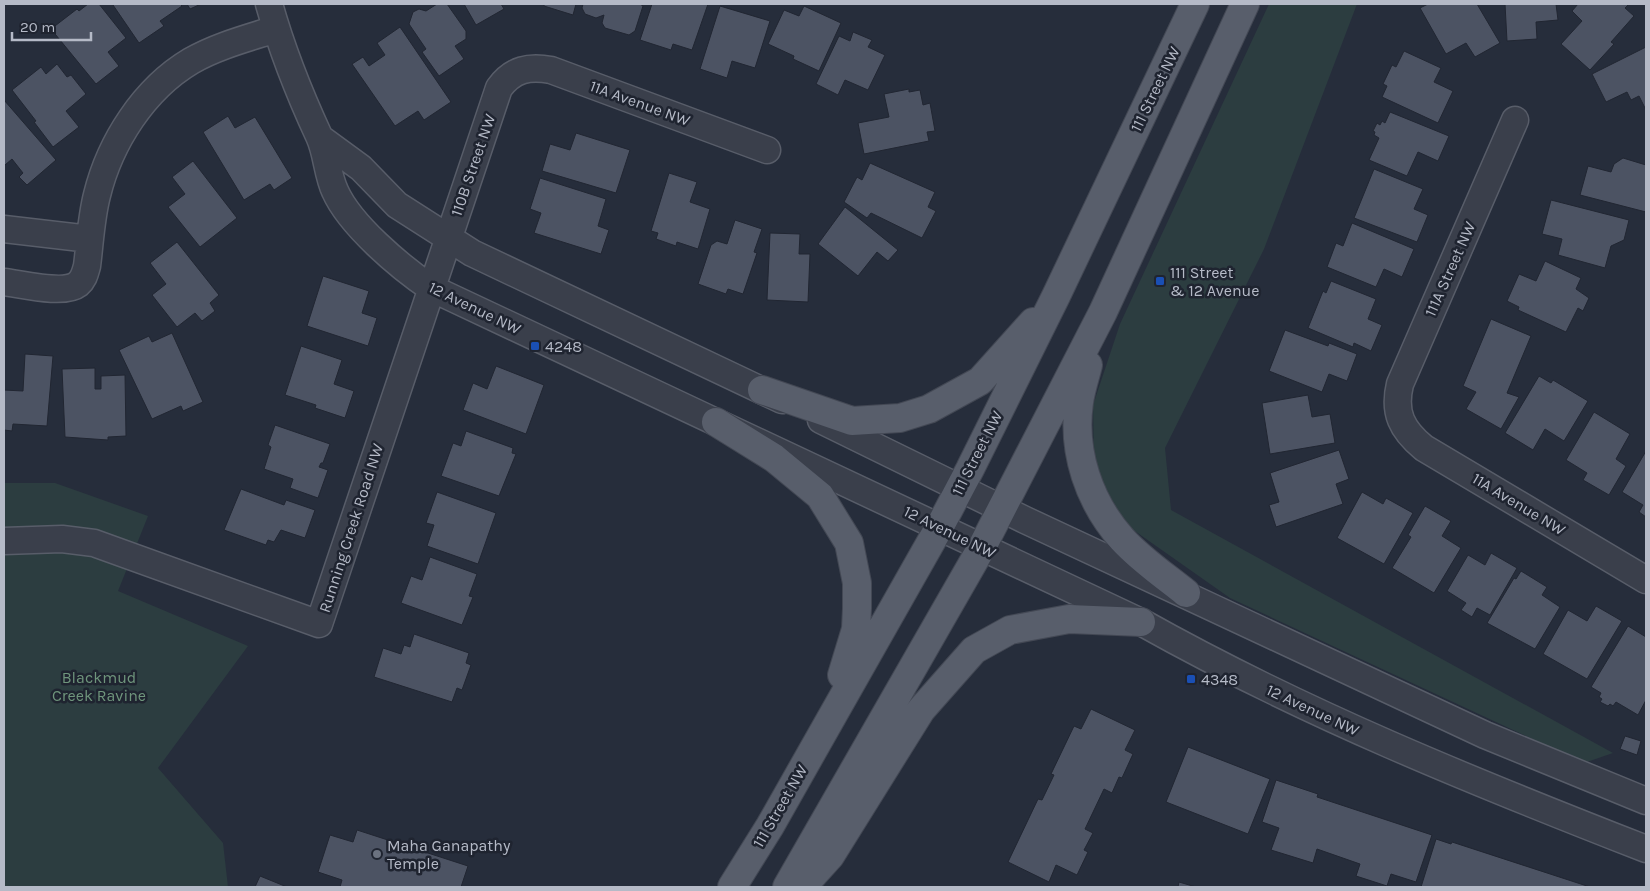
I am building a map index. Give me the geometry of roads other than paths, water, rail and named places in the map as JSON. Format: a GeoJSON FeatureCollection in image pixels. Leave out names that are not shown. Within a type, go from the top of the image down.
{"type":"FeatureCollection","features":[{"type":"Feature","properties":{"kind":"main road","name":"111 Street NW"},"geometry":{"type":"LineString","coordinates":[[732,887],[770,826],[828,720],[940,526],[1056,296],[1195,4]]}},
{"type":"Feature","properties":{"kind":"main road"},"geometry":{"type":"LineString","coordinates":[[787,887],[982,547],[1103,312],[1246,4]]}},
{"type":"Feature","properties":{"kind":"main road"},"geometry":{"type":"LineString","coordinates":[[762,390],[852,421],[900,418],[929,409],[980,381],[1056,296]]}},
{"type":"Feature","properties":{"kind":"main road"},"geometry":{"type":"LineString","coordinates":[[1103,312],[1079,400],[1078,440],[1086,480],[1108,522],[1123,540],[1186,594]]}},
{"type":"Feature","properties":{"kind":"main road"},"geometry":{"type":"LineString","coordinates":[[716,422],[774,458],[820,496],[849,543],[857,582],[856,630],[828,720]]}},
{"type":"Feature","properties":{"kind":"main road"},"geometry":{"type":"LineString","coordinates":[[802,887],[830,856],[921,710],[974,650],[1010,630],[1069,619],[1141,622]]}},
{"type":"Feature","properties":{"kind":"street","name":"12 Avenue NW"},"geometry":{"type":"LineString","coordinates":[[269,4],[296,87],[320,138],[330,178],[343,205],[397,262],[431,288],[1141,622],[1203,657],[1331,720],[1485,787],[1646,850]]}},
{"type":"Feature","properties":{"kind":"street"},"geometry":{"type":"LineString","coordinates":[[4,282],[60,289],[78,284],[83,278],[87,266],[96,196],[106,168],[123,132],[139,108],[160,85],[193,60],[208,52],[276,29]]}},
{"type":"Feature","properties":{"kind":"street","name":"11A Avenue NW"},"geometry":{"type":"LineString","coordinates":[[512,74],[531,68],[551,70],[767,150]]}},
{"type":"Feature","properties":{"kind":"street","name":"110B Street NW"},"geometry":{"type":"LineString","coordinates":[[444,249],[499,88],[512,74]]}},
{"type":"Feature","properties":{"kind":"street","name":"111A Street NW"},"geometry":{"type":"LineString","coordinates":[[1399,420],[1396,410],[1400,384],[1516,120]]}},
{"type":"Feature","properties":{"kind":"street","name":"12 Avenue NW"},"geometry":{"type":"LineString","coordinates":[[320,138],[361,168],[444,249],[502,268],[762,390],[1255,629],[1484,735],[1646,801]]}},
{"type":"Feature","properties":{"kind":"street"},"geometry":{"type":"LineString","coordinates":[[4,229],[90,239]]}},
{"type":"Feature","properties":{"kind":"street","name":"Running Creek Road NW"},"geometry":{"type":"LineString","coordinates":[[4,541],[62,538],[94,543],[319,624],[444,249]]}},
{"type":"Feature","properties":{"kind":"street","name":"11A Avenue NW"},"geometry":{"type":"LineString","coordinates":[[1399,420],[1413,439],[1424,448],[1646,580]]}},
{"type":"Feature","properties":{"kind":"place","name":"111 Street & 12 Avenue"},"geometry":{"type":"Point","coordinates":[1160,281]}},
{"type":"Feature","properties":{"kind":"place","name":"4248"},"geometry":{"type":"Point","coordinates":[535,346]}},
{"type":"Feature","properties":{"kind":"place","name":"4348"},"geometry":{"type":"Point","coordinates":[1191,679]}},
{"type":"Feature","properties":{"kind":"place","name":"Maha Ganapathy Temple"},"geometry":{"type":"Point","coordinates":[377,854]}},
{"type":"Feature","properties":{"kind":"park label","name":"Blackmud Creek Ravine"},"geometry":{"type":"Point","coordinates":[99,686]}}]}
